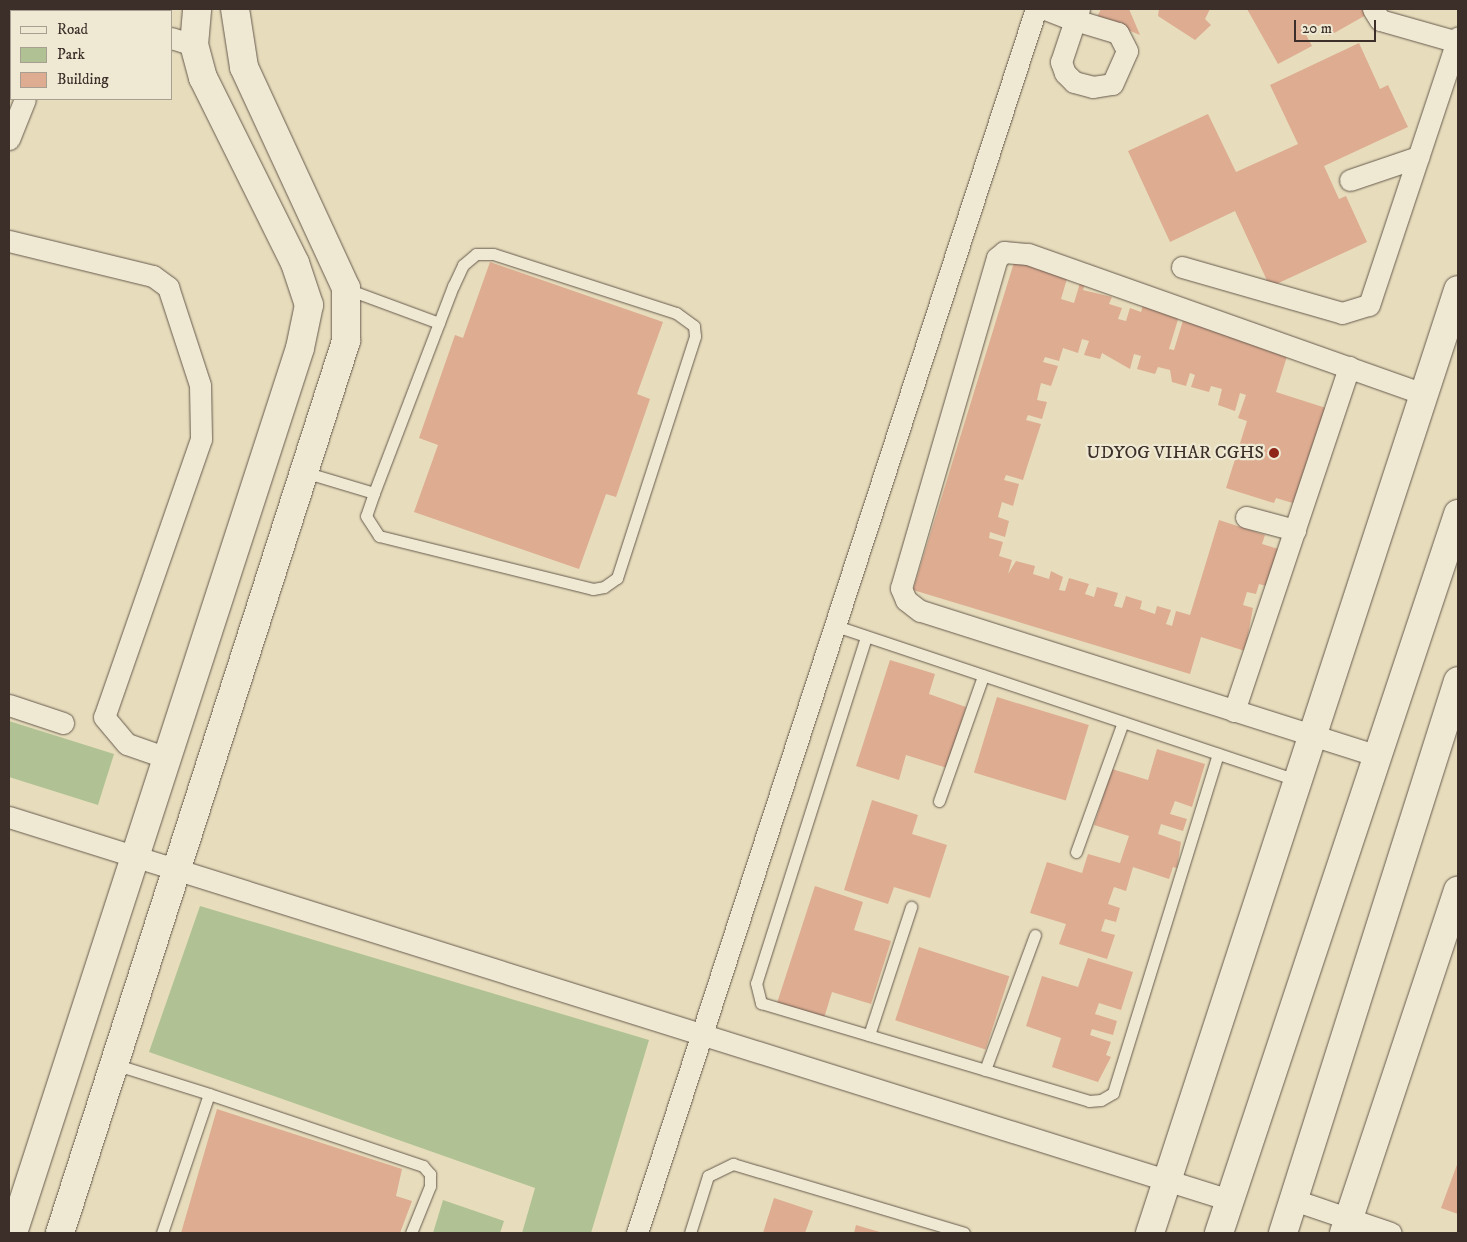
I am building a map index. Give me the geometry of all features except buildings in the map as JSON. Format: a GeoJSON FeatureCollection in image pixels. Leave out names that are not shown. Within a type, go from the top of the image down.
{"type":"FeatureCollection","features":[{"type":"Feature","properties":{"kind":"street"},"geometry":{"type":"LineString","coordinates":[[13,1233],[300,348],[309,305],[295,263],[182,41],[197,9]]}},
{"type":"Feature","properties":{"kind":"street"},"geometry":{"type":"LineString","coordinates":[[60,1233],[117,1065],[177,868],[346,341],[346,288],[244,67],[234,9]]}},
{"type":"Feature","properties":{"kind":"street"},"geometry":{"type":"LineString","coordinates":[[637,1233],[1036,9]]}},
{"type":"Feature","properties":{"kind":"street"},"geometry":{"type":"LineString","coordinates":[[1045,9],[1077,14]]}},
{"type":"Feature","properties":{"kind":"street"},"geometry":{"type":"LineString","coordinates":[[1182,267],[1342,314],[1369,304],[1458,40],[1380,20],[1373,9]]}},
{"type":"Feature","properties":{"kind":"street"},"geometry":{"type":"LineString","coordinates":[[9,139],[25,100]]}},
{"type":"Feature","properties":{"kind":"street"},"geometry":{"type":"LineString","coordinates":[[1350,180],[1418,156]]}},
{"type":"Feature","properties":{"kind":"street"},"geometry":{"type":"LineString","coordinates":[[9,241],[153,276],[168,287],[200,385],[201,439],[104,717],[127,744],[167,758]]}},
{"type":"Feature","properties":{"kind":"street"},"geometry":{"type":"LineString","coordinates":[[1378,756],[1313,737],[920,611],[906,600],[901,588],[997,258],[1004,252],[1028,254],[1424,394]]}},
{"type":"Feature","properties":{"kind":"street"},"geometry":{"type":"LineString","coordinates":[[1150,1233],[1458,290]]}},
{"type":"Feature","properties":{"kind":"street"},"geometry":{"type":"LineString","coordinates":[[1234,711],[1350,367]]}},
{"type":"Feature","properties":{"kind":"street"},"geometry":{"type":"LineString","coordinates":[[1219,1233],[1458,514]]}},
{"type":"Feature","properties":{"kind":"street"},"geometry":{"type":"LineString","coordinates":[[1246,516],[1295,530]]}},
{"type":"Feature","properties":{"kind":"street"},"geometry":{"type":"LineString","coordinates":[[1284,1233],[1458,681]]}},
{"type":"Feature","properties":{"kind":"street"},"geometry":{"type":"LineString","coordinates":[[9,705],[63,723]]}},
{"type":"Feature","properties":{"kind":"street"},"geometry":{"type":"LineString","coordinates":[[9,817],[136,855],[1230,1200]]}},
{"type":"Feature","properties":{"kind":"street"},"geometry":{"type":"LineString","coordinates":[[1346,1226],[1452,926],[1458,890]]}},
{"type":"Feature","properties":{"kind":"street"},"geometry":{"type":"LineString","coordinates":[[1294,1200],[1346,1226],[1391,1233]]}},
{"type":"Feature","properties":{"kind":"lane"},"geometry":{"type":"LineString","coordinates":[[476,254],[493,254],[676,313],[694,326],[695,336],[617,578],[593,589],[379,536],[366,516],[374,493],[463,265],[476,254]]}},
{"type":"Feature","properties":{"kind":"lane"},"geometry":{"type":"LineString","coordinates":[[346,288],[439,323]]}},
{"type":"Feature","properties":{"kind":"lane"},"geometry":{"type":"LineString","coordinates":[[304,472],[374,493]]}},
{"type":"Feature","properties":{"kind":"lane"},"geometry":{"type":"LineString","coordinates":[[836,626],[1298,781]]}},
{"type":"Feature","properties":{"kind":"lane"},"geometry":{"type":"LineString","coordinates":[[866,637],[755,994],[761,1003],[1089,1101],[1113,1093],[1218,754]]}},
{"type":"Feature","properties":{"kind":"lane"},"geometry":{"type":"LineString","coordinates":[[939,801],[982,676]]}},
{"type":"Feature","properties":{"kind":"lane"},"geometry":{"type":"LineString","coordinates":[[1076,852],[1123,722]]}},
{"type":"Feature","properties":{"kind":"lane"},"geometry":{"type":"LineString","coordinates":[[869,1035],[911,907]]}},
{"type":"Feature","properties":{"kind":"lane"},"geometry":{"type":"LineString","coordinates":[[985,1070],[1035,935]]}},
{"type":"Feature","properties":{"kind":"lane"},"geometry":{"type":"LineString","coordinates":[[117,1065],[423,1166],[430,1174],[430,1186],[411,1233]]}},
{"type":"Feature","properties":{"kind":"lane"},"geometry":{"type":"LineString","coordinates":[[162,1233],[209,1094]]}},
{"type":"Feature","properties":{"kind":"lane"},"geometry":{"type":"LineString","coordinates":[[690,1233],[708,1176],[733,1164],[964,1233]]}},
{"type":"Feature","properties":{"kind":"green space"},"geometry":{"type":"Polygon","coordinates":[[[9,721],[114,754],[98,805],[9,777],[9,721]]]}},
{"type":"Feature","properties":{"kind":"green space"},"geometry":{"type":"Polygon","coordinates":[[[200,906],[649,1040],[591,1233],[522,1233],[535,1188],[149,1052],[200,906]]]}},
{"type":"Feature","properties":{"kind":"green space"},"geometry":{"type":"Polygon","coordinates":[[[443,1200],[504,1221],[500,1233],[433,1233],[443,1200]]]}},
{"type":"Feature","properties":{"kind":"place","name":"UDYOG VIHAR CGHS"},"geometry":{"type":"Point","coordinates":[1274,453]}}]}
